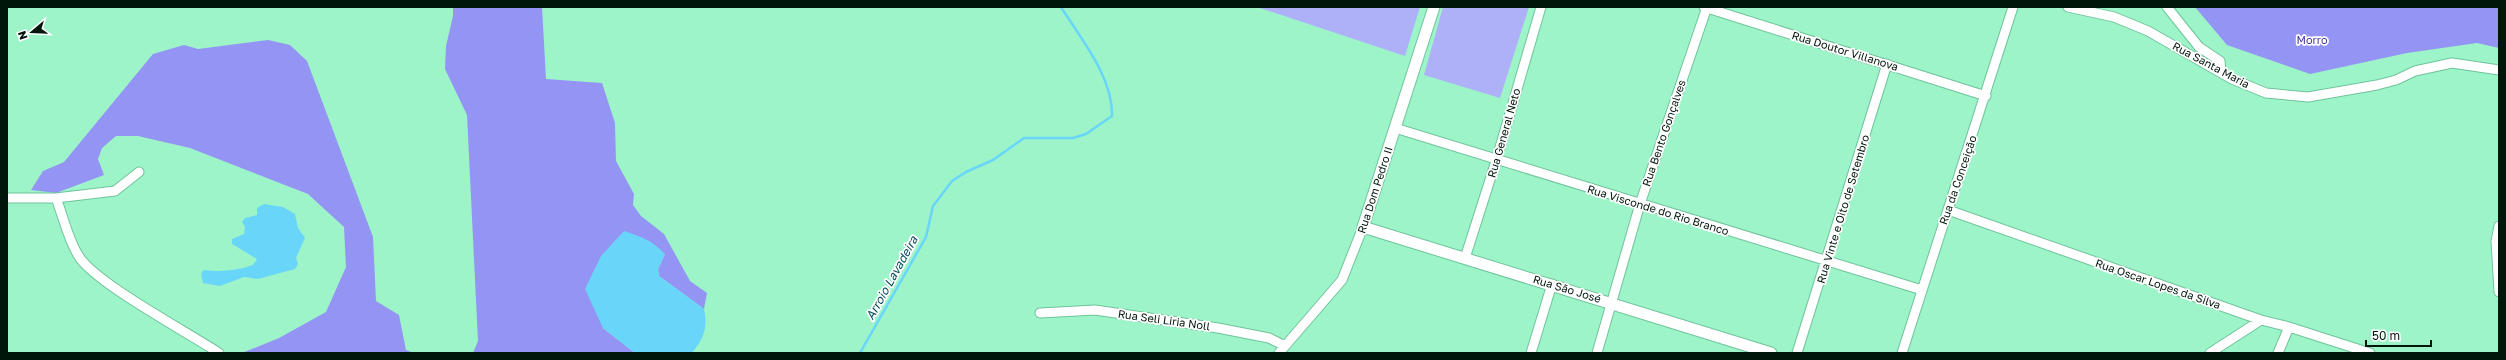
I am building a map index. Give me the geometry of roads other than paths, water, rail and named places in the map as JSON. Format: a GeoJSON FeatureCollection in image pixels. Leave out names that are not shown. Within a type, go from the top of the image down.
{"type":"FeatureCollection","features":[{"type":"Feature","properties":{"kind":"main road","name":"Rua Dom Pedro II"},"geometry":{"type":"LineString","coordinates":[[1363,227],[1434,7]]}},
{"type":"Feature","properties":{"kind":"main road","name":"Rua São José"},"geometry":{"type":"LineString","coordinates":[[1363,227],[1612,302],[1771,353]]}},
{"type":"Feature","properties":{"kind":"street","name":"Rua General Neto"},"geometry":{"type":"LineString","coordinates":[[1465,258],[1496,161],[1541,7]]}},
{"type":"Feature","properties":{"kind":"street","name":"Rua Doutor Villanova"},"geometry":{"type":"LineString","coordinates":[[1706,7],[1986,96]]}},
{"type":"Feature","properties":{"kind":"street","name":"Rua Bento Gonçalves"},"geometry":{"type":"LineString","coordinates":[[1596,353],[1640,204],[1706,7]]}},
{"type":"Feature","properties":{"kind":"street","name":"Rua da Conceição"},"geometry":{"type":"LineString","coordinates":[[1902,353],[1986,96],[2013,7]]}},
{"type":"Feature","properties":{"kind":"street","name":"Rua Santa Maria"},"geometry":{"type":"LineString","coordinates":[[2068,7],[2114,17],[2148,31],[2221,71],[2232,79],[2266,93],[2308,97],[2377,85],[2396,80],[2415,71],[2452,63],[2499,70]]}},
{"type":"Feature","properties":{"kind":"street"},"geometry":{"type":"LineString","coordinates":[[2167,7],[2199,47],[2220,60],[2221,71]]}},
{"type":"Feature","properties":{"kind":"street","name":"Rua Vinte e Oito de Setembro"},"geometry":{"type":"LineString","coordinates":[[1797,353],[1887,64]]}},
{"type":"Feature","properties":{"kind":"street","name":"Rua Visconde do Rio Branco"},"geometry":{"type":"LineString","coordinates":[[1395,128],[1496,161],[1922,290]]}},
{"type":"Feature","properties":{"kind":"street"},"geometry":{"type":"LineString","coordinates":[[7,198],[56,198],[115,191],[139,172]]}},
{"type":"Feature","properties":{"kind":"street"},"geometry":{"type":"LineString","coordinates":[[56,198],[78,255],[86,265],[111,285],[219,353]]}},
{"type":"Feature","properties":{"kind":"street","name":"Rua Oscar Lopes da Silva"},"geometry":{"type":"LineString","coordinates":[[1948,210],[2261,320],[2289,327],[2370,353]]}},
{"type":"Feature","properties":{"kind":"street"},"geometry":{"type":"LineString","coordinates":[[2499,226],[2496,240],[2499,292]]}},
{"type":"Feature","properties":{"kind":"street","name":"Rua Dom Pedro II"},"geometry":{"type":"LineString","coordinates":[[1282,350],[1342,280],[1363,227]]}},
{"type":"Feature","properties":{"kind":"street"},"geometry":{"type":"LineString","coordinates":[[1531,353],[1552,284]]}},
{"type":"Feature","properties":{"kind":"street","name":"Rua Seli Liria Noll"},"geometry":{"type":"LineString","coordinates":[[1040,313],[1095,310],[1218,328],[1269,338],[1282,350]]}},
{"type":"Feature","properties":{"kind":"street"},"geometry":{"type":"LineString","coordinates":[[2210,353],[2261,320]]}},
{"type":"Feature","properties":{"kind":"street"},"geometry":{"type":"LineString","coordinates":[[2278,353],[2289,327]]}},
{"type":"Feature","properties":{"kind":"waterway","name":"Arroio Lavadeira"},"geometry":{"type":"LineString","coordinates":[[860,353],[926,237],[933,206],[952,181],[966,172],[993,160],[1024,138],[1073,138],[1086,134],[1112,116],[1111,101],[1102,73],[1061,7]]}},
{"type":"Feature","properties":{"kind":"park label","name":"Morro"},"geometry":{"type":"Point","coordinates":[2312,40]}}]}
